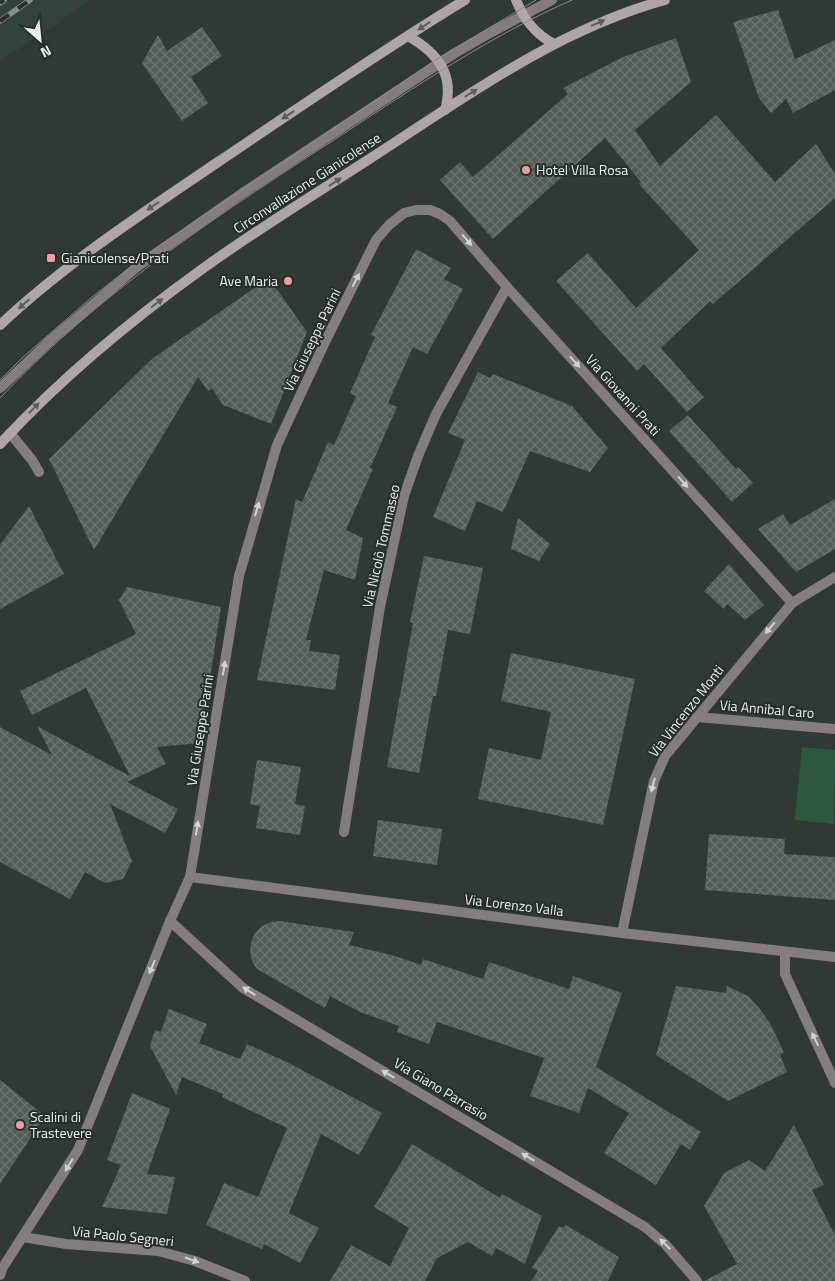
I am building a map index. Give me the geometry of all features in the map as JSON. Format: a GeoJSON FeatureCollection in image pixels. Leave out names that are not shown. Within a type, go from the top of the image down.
{"type":"FeatureCollection","features":[{"type":"Feature","properties":{"kind":"main road"},"geometry":{"type":"LineString","coordinates":[[0,325],[66,269],[131,221],[465,0]]}},
{"type":"Feature","properties":{"kind":"main road"},"geometry":{"type":"LineString","coordinates":[[516,0],[523,15],[535,32],[554,44]]}},
{"type":"Feature","properties":{"kind":"main road","name":"Circonvallazione Gianicolense"},"geometry":{"type":"LineString","coordinates":[[0,444],[76,368],[166,295],[222,256],[444,110],[554,44],[612,17],[665,0]]}},
{"type":"Feature","properties":{"kind":"main road"},"geometry":{"type":"LineString","coordinates":[[408,36],[426,48],[440,63],[448,80],[449,88],[444,110]]}},
{"type":"Feature","properties":{"kind":"street","name":"Circonvallazione Gianicolense"},"geometry":{"type":"LineString","coordinates":[[0,388],[58,334],[138,267],[241,194],[440,63],[552,0]]}},
{"type":"Feature","properties":{"kind":"street","name":"Via Giuseppe Parini"},"geometry":{"type":"LineString","coordinates":[[0,1274],[78,1150],[170,921],[190,877],[239,576],[277,445],[326,340],[376,240],[389,225],[404,214],[416,210],[430,210]]}},
{"type":"Feature","properties":{"kind":"street","name":"Via Giovanni Prati"},"geometry":{"type":"LineString","coordinates":[[430,210],[450,221],[792,603]]}},
{"type":"Feature","properties":{"kind":"street","name":"Via Nicolò Tommaseo"},"geometry":{"type":"LineString","coordinates":[[344,832],[376,634],[404,496],[436,414],[507,286]]}},
{"type":"Feature","properties":{"kind":"street"},"geometry":{"type":"LineString","coordinates":[[10,433],[32,460],[39,472]]}},
{"type":"Feature","properties":{"kind":"street","name":"Via Vincenzo Monti"},"geometry":{"type":"LineString","coordinates":[[622,933],[654,781],[665,756],[792,603],[835,577]]}},
{"type":"Feature","properties":{"kind":"street","name":"Via Annibal Caro"},"geometry":{"type":"LineString","coordinates":[[696,717],[835,729]]}},
{"type":"Feature","properties":{"kind":"street","name":"Via Lorenzo Valla"},"geometry":{"type":"LineString","coordinates":[[190,877],[622,933],[835,957]]}},
{"type":"Feature","properties":{"kind":"street","name":"Via Giano Parrasio"},"geometry":{"type":"LineString","coordinates":[[170,921],[244,988],[644,1227],[665,1244],[697,1281]]}},
{"type":"Feature","properties":{"kind":"street"},"geometry":{"type":"LineString","coordinates":[[785,952],[785,974],[835,1083]]}},
{"type":"Feature","properties":{"kind":"street","name":"Via Paolo Segneri"},"geometry":{"type":"LineString","coordinates":[[23,1237],[66,1244],[158,1251],[184,1257],[245,1281]]}},
{"type":"Feature","properties":{"kind":"shaded area"},"geometry":{"type":"Polygon","coordinates":[[[0,0],[89,0],[51,28],[0,61],[0,0]]]}},
{"type":"Feature","properties":{"kind":"green space"},"geometry":{"type":"Polygon","coordinates":[[[802,747],[835,750],[834,824],[795,820],[802,747]]]}},
{"type":"Feature","properties":{"kind":"building"},"geometry":{"type":"Polygon","coordinates":[[[778,10],[795,59],[835,40],[835,90],[793,113],[786,99],[771,113],[759,98],[733,22],[778,10]]]}},
{"type":"Feature","properties":{"kind":"building"},"geometry":{"type":"Polygon","coordinates":[[[202,27],[222,56],[191,77],[208,103],[182,121],[142,63],[158,35],[167,51],[202,27]]]}},
{"type":"Feature","properties":{"kind":"building"},"geometry":{"type":"Polygon","coordinates":[[[676,38],[691,82],[635,130],[660,166],[716,115],[775,182],[816,144],[835,174],[835,198],[713,304],[710,301],[661,348],[704,397],[687,412],[644,364],[637,371],[556,281],[588,253],[636,308],[699,250],[639,184],[641,182],[605,138],[493,239],[440,180],[460,162],[473,177],[568,94],[563,88],[623,57],[676,38]]]}},
{"type":"Feature","properties":{"kind":"building"},"geometry":{"type":"Polygon","coordinates":[[[416,249],[451,268],[444,279],[463,289],[427,354],[413,347],[388,403],[397,407],[370,468],[373,469],[346,530],[363,538],[355,580],[324,570],[306,640],[311,640],[309,651],[340,655],[335,690],[257,680],[296,499],[302,502],[328,442],[334,445],[356,396],[350,393],[375,337],[371,335],[416,249]]]}},
{"type":"Feature","properties":{"kind":"building"},"geometry":{"type":"Polygon","coordinates":[[[269,278],[307,332],[271,424],[223,405],[212,388],[208,391],[198,377],[94,550],[49,459],[153,358],[269,278]]]}},
{"type":"Feature","properties":{"kind":"building"},"geometry":{"type":"Polygon","coordinates":[[[478,372],[490,378],[493,374],[572,406],[608,448],[590,472],[530,451],[503,512],[477,501],[465,531],[433,517],[465,440],[448,433],[478,372]]]}},
{"type":"Feature","properties":{"kind":"building"},"geometry":{"type":"Polygon","coordinates":[[[688,415],[736,469],[738,467],[753,483],[732,502],[669,431],[688,415]]]}},
{"type":"Feature","properties":{"kind":"building"},"geometry":{"type":"Polygon","coordinates":[[[835,499],[835,549],[796,572],[758,529],[783,514],[790,525],[835,499]]]}},
{"type":"Feature","properties":{"kind":"building"},"geometry":{"type":"Polygon","coordinates":[[[29,506],[64,574],[0,609],[0,545],[29,506]]]}},
{"type":"Feature","properties":{"kind":"building"},"geometry":{"type":"Polygon","coordinates":[[[518,518],[550,544],[539,561],[511,549],[518,518]]]}},
{"type":"Feature","properties":{"kind":"building"},"geometry":{"type":"Polygon","coordinates":[[[424,556],[483,568],[470,634],[448,630],[436,696],[433,696],[419,773],[387,767],[413,623],[410,622],[424,556]]]}},
{"type":"Feature","properties":{"kind":"building"},"geometry":{"type":"Polygon","coordinates":[[[729,564],[764,605],[745,620],[727,604],[724,609],[704,591],[729,564]]]}},
{"type":"Feature","properties":{"kind":"building"},"geometry":{"type":"Polygon","coordinates":[[[127,587],[221,607],[200,743],[157,747],[166,764],[127,782],[178,809],[165,833],[110,804],[132,861],[123,879],[105,883],[85,872],[70,899],[0,862],[0,727],[52,755],[37,726],[130,776],[86,688],[32,715],[20,691],[136,634],[119,600],[127,587]]]}},
{"type":"Feature","properties":{"kind":"building"},"geometry":{"type":"Polygon","coordinates":[[[511,653],[635,679],[603,825],[478,799],[489,748],[541,760],[551,712],[501,701],[511,653]]]}},
{"type":"Feature","properties":{"kind":"building"},"geometry":{"type":"Polygon","coordinates":[[[257,760],[301,767],[295,804],[305,806],[300,835],[256,828],[260,806],[250,804],[257,760]]]}},
{"type":"Feature","properties":{"kind":"building"},"geometry":{"type":"Polygon","coordinates":[[[378,820],[442,829],[437,865],[373,856],[378,820]]]}},
{"type":"Feature","properties":{"kind":"building"},"geometry":{"type":"Polygon","coordinates":[[[709,834],[785,839],[784,854],[835,857],[835,900],[705,890],[709,834]]]}},
{"type":"Feature","properties":{"kind":"building"},"geometry":{"type":"Polygon","coordinates":[[[280,921],[354,932],[349,945],[392,955],[421,965],[423,959],[483,979],[489,962],[569,989],[573,976],[622,993],[596,1067],[701,1132],[690,1150],[681,1144],[656,1185],[604,1153],[629,1113],[588,1088],[579,1113],[530,1096],[544,1058],[437,1022],[429,1044],[397,1032],[399,1026],[360,1012],[330,996],[325,1008],[257,969],[252,961],[250,952],[251,942],[255,933],[262,926],[280,921]]]}},
{"type":"Feature","properties":{"kind":"building"},"geometry":{"type":"Polygon","coordinates":[[[676,986],[726,993],[727,986],[748,996],[770,1023],[784,1052],[780,1055],[787,1072],[728,1101],[656,1055],[676,986]]]}},
{"type":"Feature","properties":{"kind":"building"},"geometry":{"type":"Polygon","coordinates":[[[169,1009],[207,1024],[199,1043],[240,1059],[247,1044],[287,1062],[382,1113],[359,1155],[321,1134],[289,1213],[319,1228],[300,1263],[264,1244],[262,1249],[206,1225],[224,1183],[258,1197],[287,1128],[222,1097],[223,1094],[182,1077],[176,1095],[150,1046],[155,1030],[161,1032],[169,1009]]]}},
{"type":"Feature","properties":{"kind":"building"},"geometry":{"type":"Polygon","coordinates":[[[0,1080],[45,1116],[0,1184],[0,1080]]]}},
{"type":"Feature","properties":{"kind":"building"},"geometry":{"type":"Polygon","coordinates":[[[132,1093],[170,1109],[147,1174],[175,1177],[167,1214],[102,1207],[121,1165],[107,1160],[132,1093]]]}},
{"type":"Feature","properties":{"kind":"building"},"geometry":{"type":"Polygon","coordinates":[[[794,1125],[824,1185],[812,1190],[835,1235],[835,1281],[704,1281],[737,1264],[704,1206],[724,1173],[749,1160],[765,1171],[794,1125]]]}},
{"type":"Feature","properties":{"kind":"building"},"geometry":{"type":"Polygon","coordinates":[[[412,1144],[500,1198],[502,1194],[542,1216],[525,1264],[496,1248],[492,1256],[468,1242],[437,1258],[425,1281],[330,1281],[351,1245],[390,1266],[409,1228],[374,1207],[412,1144]]]}},
{"type":"Feature","properties":{"kind":"building"},"geometry":{"type":"Polygon","coordinates":[[[566,1225],[619,1257],[608,1281],[531,1281],[538,1271],[532,1268],[559,1226],[563,1228],[566,1225]]]}},
{"type":"Feature","properties":{"kind":"tram line"},"geometry":{"type":"LineString","coordinates":[[0,380],[22,358],[92,297],[154,249],[437,59],[536,0]]}},
{"type":"Feature","properties":{"kind":"tram line"},"geometry":{"type":"LineString","coordinates":[[0,398],[79,323],[162,256],[205,225],[453,63],[542,14],[572,0]]}},
{"type":"Feature","properties":{"kind":"railway"},"geometry":{"type":"LineString","coordinates":[[0,3],[4,0]]}},
{"type":"Feature","properties":{"kind":"railway"},"geometry":{"type":"LineString","coordinates":[[0,21],[30,0]]}},
{"type":"Feature","properties":{"kind":"place","name":"Hotel Villa Rosa"},"geometry":{"type":"Point","coordinates":[526,170]}},
{"type":"Feature","properties":{"kind":"place","name":"Gianicolense/Prati"},"geometry":{"type":"Point","coordinates":[51,258]}},
{"type":"Feature","properties":{"kind":"place","name":"Ave Maria"},"geometry":{"type":"Point","coordinates":[288,281]}},
{"type":"Feature","properties":{"kind":"place","name":"Scalini di Trastevere"},"geometry":{"type":"Point","coordinates":[20,1125]}}]}
